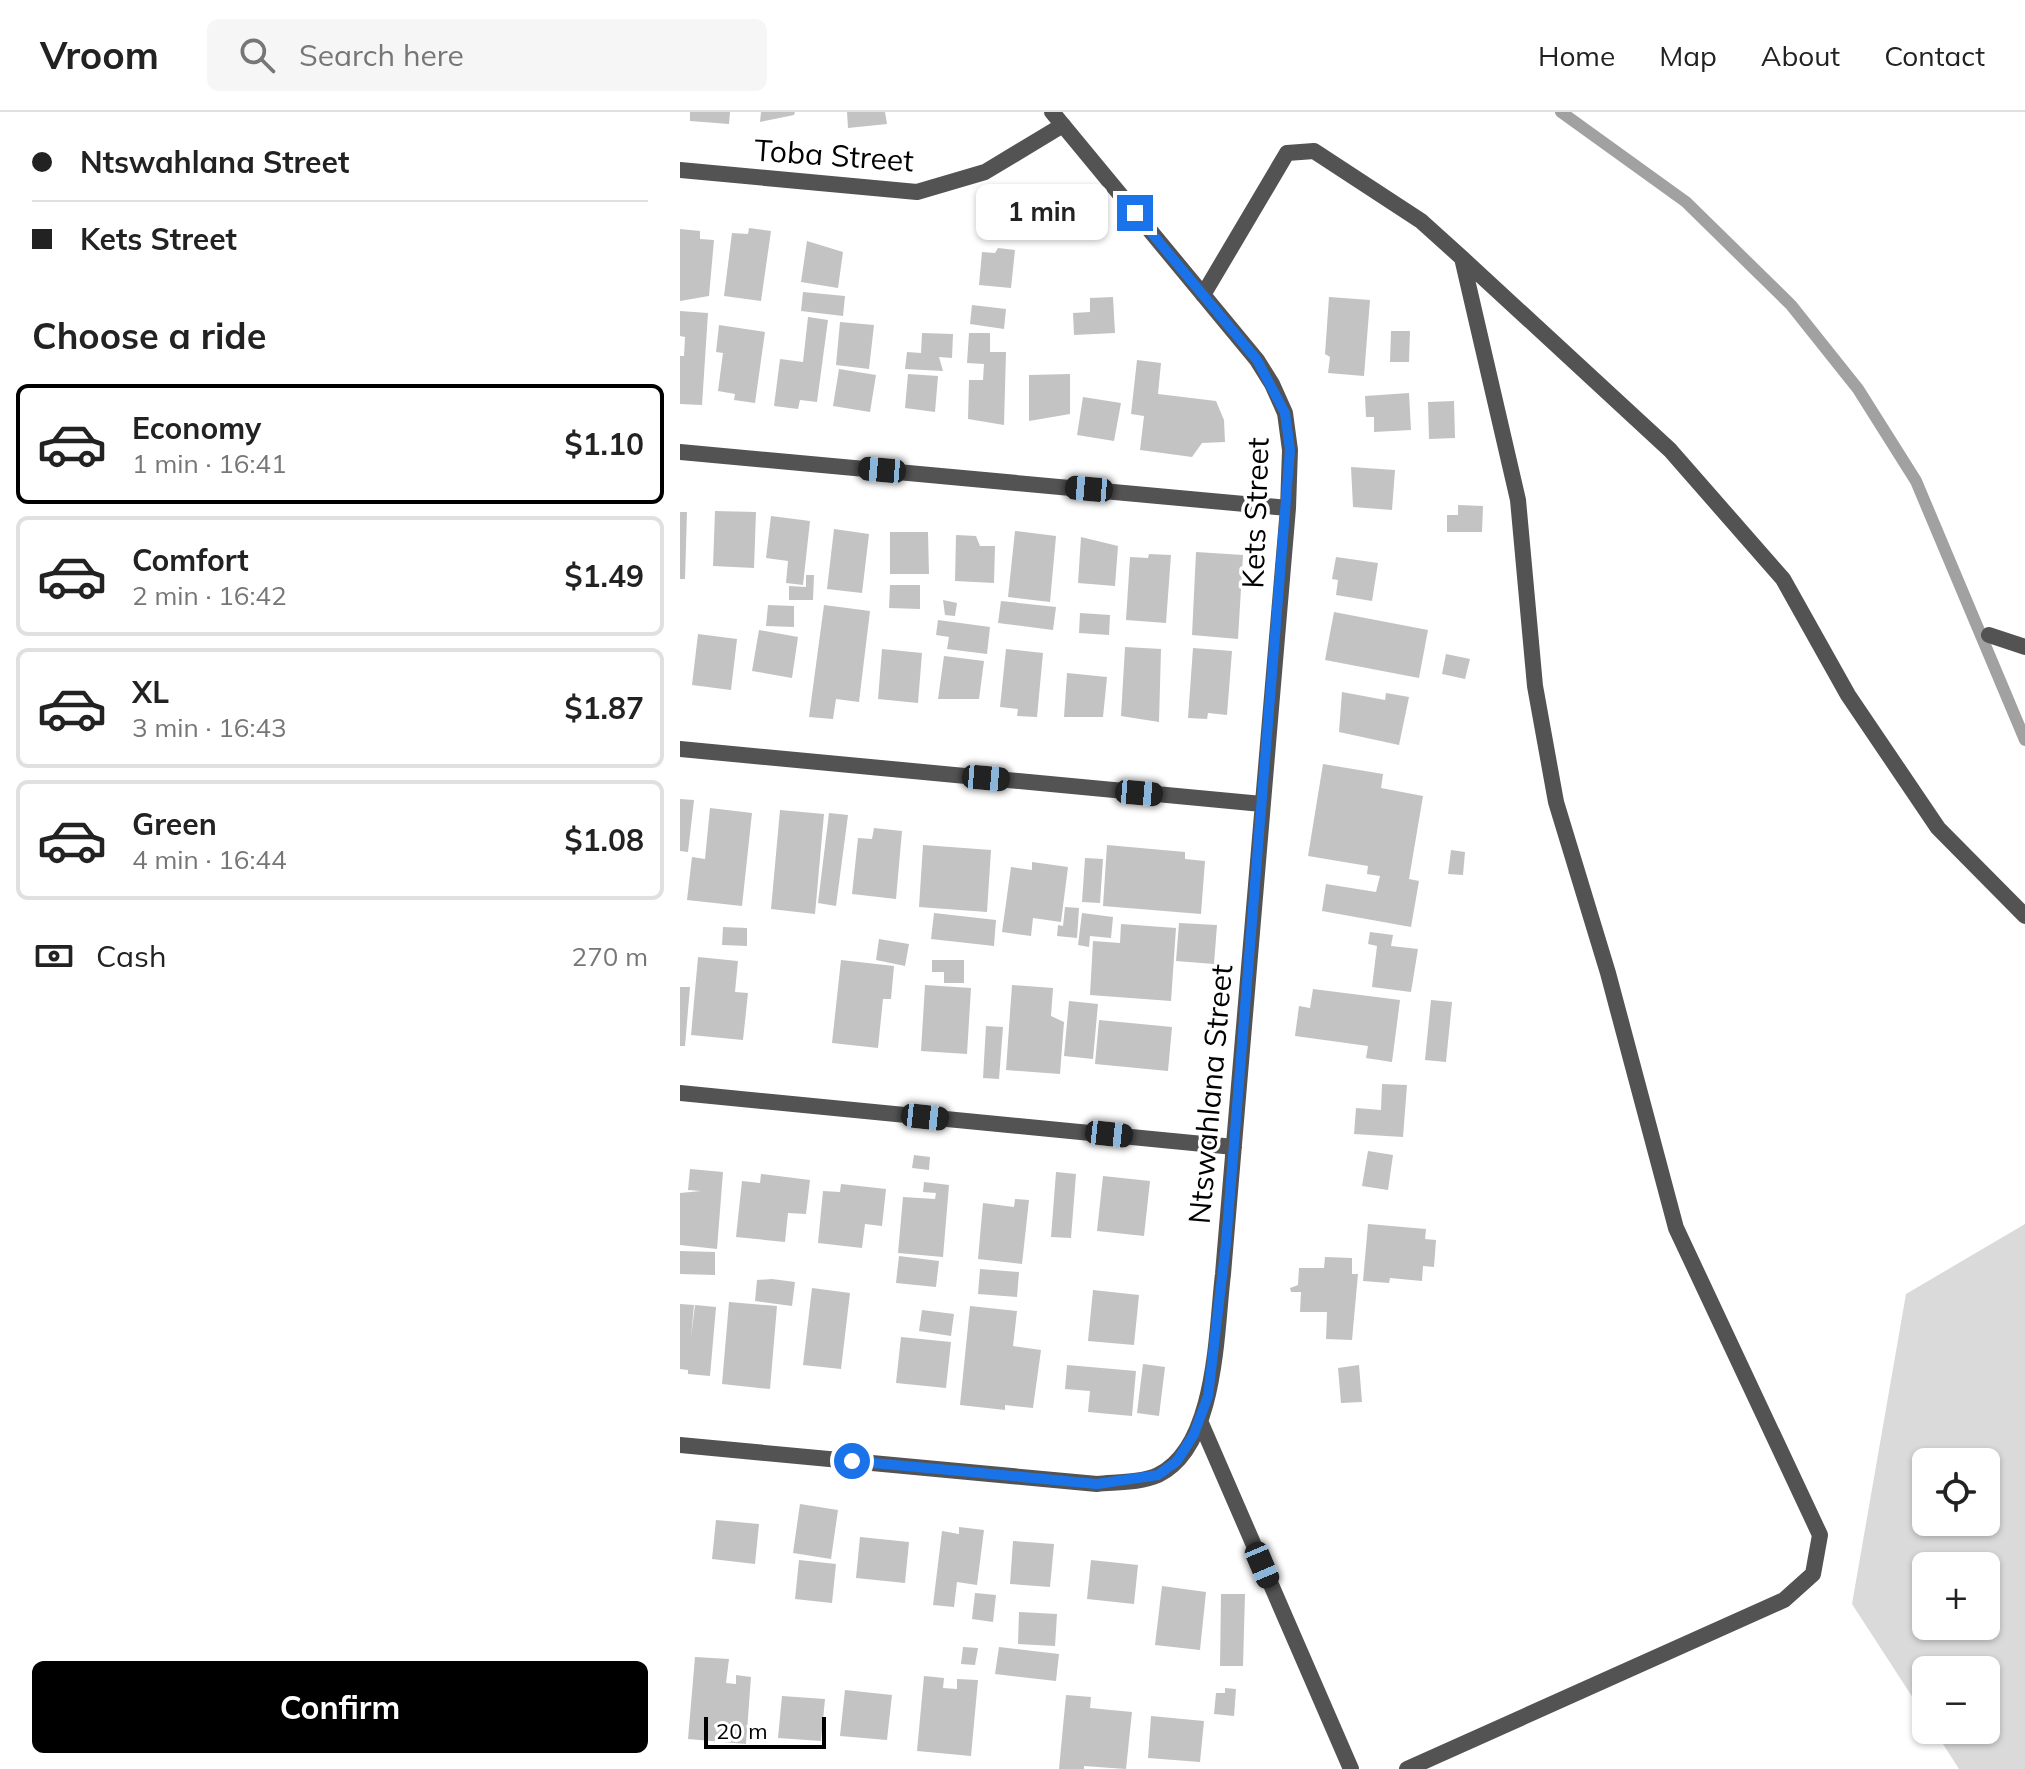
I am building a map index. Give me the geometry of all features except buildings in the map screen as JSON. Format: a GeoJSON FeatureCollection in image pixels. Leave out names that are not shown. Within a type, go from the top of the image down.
{"type":"FeatureCollection","features":[{"type":"Feature","properties":{"kind":"street","name":"Toba Street"},"geometry":{"type":"LineString","coordinates":[[680,170],[917,192],[985,172],[1058,119]]}},
{"type":"Feature","properties":{"kind":"street","name":"Kets Street"},"geometry":{"type":"LineString","coordinates":[[1058,119],[1257,360],[1285,413],[1290,450],[1288,508],[1262,804]]}},
{"type":"Feature","properties":{"kind":"street"},"geometry":{"type":"LineString","coordinates":[[1203,295],[1287,153],[1314,151],[1421,221],[1670,450],[1783,579],[1848,695],[1938,828],[2025,916]]}},
{"type":"Feature","properties":{"kind":"street"},"geometry":{"type":"LineString","coordinates":[[1407,1769],[1784,1600],[1813,1574],[1820,1535],[1676,1228],[1608,973],[1556,802],[1535,686],[1518,500],[1462,258]]}},
{"type":"Feature","properties":{"kind":"street"},"geometry":{"type":"LineString","coordinates":[[680,452],[1288,508]]}},
{"type":"Feature","properties":{"kind":"street"},"geometry":{"type":"LineString","coordinates":[[1989,635],[2025,647]]}},
{"type":"Feature","properties":{"kind":"street"},"geometry":{"type":"LineString","coordinates":[[680,749],[1262,804]]}},
{"type":"Feature","properties":{"kind":"street","name":"Ntswahlana Street"},"geometry":{"type":"LineString","coordinates":[[680,1445],[1097,1484],[1158,1475],[1177,1461],[1200,1421],[1209,1388],[1234,1147],[1262,804]]}},
{"type":"Feature","properties":{"kind":"street"},"geometry":{"type":"LineString","coordinates":[[680,1093],[1234,1147]]}},
{"type":"Feature","properties":{"kind":"street"},"geometry":{"type":"LineString","coordinates":[[1200,1421],[1351,1769]]}},
{"type":"Feature","properties":{"kind":"shaded area"},"geometry":{"type":"Polygon","coordinates":[[[2025,1224],[2025,1769],[1959,1769],[1943,1744],[2000,1744],[2000,1656],[1912,1656],[1912,1696],[1852,1604],[1906,1294],[2025,1224]]]}},
{"type":"Feature","properties":{"kind":"waterway"},"geometry":{"type":"LineString","coordinates":[[1561,112],[1686,202],[1791,305],[1858,389],[1916,481],[2025,740]]}},
{"type":"Feature","properties":{"kind":"route"},"geometry":{"type":"LineString","coordinates":[[852,1461],[1097,1484],[1133,1481],[1158,1475],[1177,1461],[1194,1434],[1208,1396],[1226,1243],[1288,508],[1290,450],[1285,413],[1257,360],[1135,213]]}}]}
